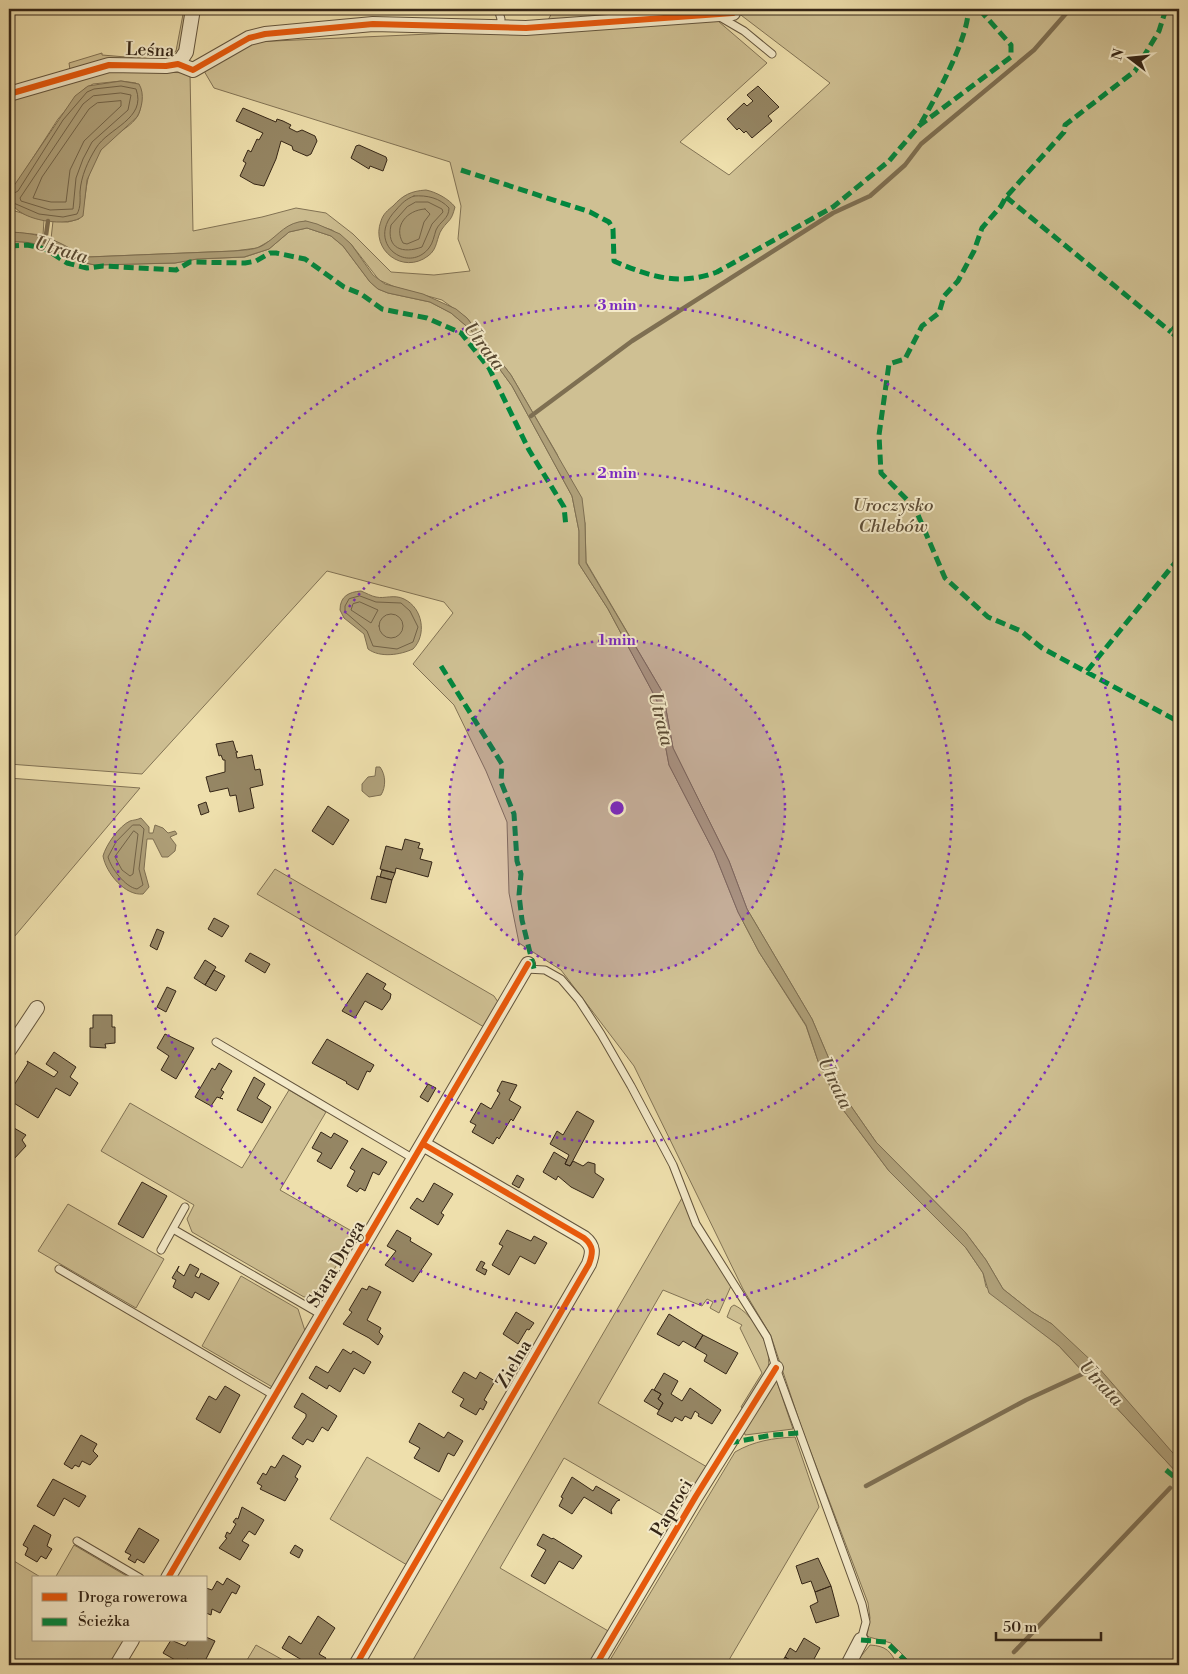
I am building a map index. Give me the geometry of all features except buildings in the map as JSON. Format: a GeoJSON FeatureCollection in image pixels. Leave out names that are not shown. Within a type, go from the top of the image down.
{"type":"FeatureCollection","features":[{"type":"Feature","properties":{"kind":"street"},"geometry":{"type":"LineString","coordinates":[[178,64],[185,55],[193,9]]}},
{"type":"Feature","properties":{"kind":"street","name":"Leśna"},"geometry":{"type":"LineString","coordinates":[[9,94],[103,66],[166,66],[178,64],[193,70],[249,38],[265,34],[373,24],[526,28],[733,14]]}},
{"type":"Feature","properties":{"kind":"street","name":"Stara Droga"},"geometry":{"type":"LineString","coordinates":[[169,1576],[527,967]]}},
{"type":"Feature","properties":{"kind":"street"},"geometry":{"type":"LineString","coordinates":[[9,1050],[37,1008]]}},
{"type":"Feature","properties":{"kind":"street","name":"Zielna"},"geometry":{"type":"LineString","coordinates":[[356,1665],[589,1264],[592,1255],[590,1244],[584,1238],[423,1144]]}},
{"type":"Feature","properties":{"kind":"street","name":"Paproci"},"geometry":{"type":"LineString","coordinates":[[596,1665],[696,1496],[776,1368]]}},
{"type":"Feature","properties":{"kind":"street"},"geometry":{"type":"LineString","coordinates":[[848,1665],[861,1640]]}},
{"type":"Feature","properties":{"kind":"street"},"geometry":{"type":"LineString","coordinates":[[118,1665],[131,1642]]}},
{"type":"Feature","properties":{"kind":"lane"},"geometry":{"type":"LineString","coordinates":[[498,9],[501,18],[500,27]]}},
{"type":"Feature","properties":{"kind":"lane"},"geometry":{"type":"LineString","coordinates":[[718,15],[744,31],[772,54]]}},
{"type":"Feature","properties":{"kind":"lane"},"geometry":{"type":"LineString","coordinates":[[527,967],[545,970],[562,979],[578,1000],[631,1086],[673,1165],[696,1224],[767,1337],[776,1368],[862,1604],[866,1622],[861,1640]]}},
{"type":"Feature","properties":{"kind":"lane"},"geometry":{"type":"LineString","coordinates":[[216,1042],[414,1159]]}},
{"type":"Feature","properties":{"kind":"lane"},"geometry":{"type":"LineString","coordinates":[[161,1250],[185,1207]]}},
{"type":"Feature","properties":{"kind":"lane"},"geometry":{"type":"LineString","coordinates":[[173,1229],[323,1316]]}},
{"type":"Feature","properties":{"kind":"lane"},"geometry":{"type":"LineString","coordinates":[[59,1270],[275,1396]]}},
{"type":"Feature","properties":{"kind":"lane"},"geometry":{"type":"LineString","coordinates":[[78,1541],[137,1576]]}},
{"type":"Feature","properties":{"kind":"green space"},"geometry":{"type":"Polygon","coordinates":[[[184,9],[189,9],[184,38],[173,57],[166,61],[103,60],[70,70],[69,63],[102,53],[102,55],[162,60],[176,51],[184,9]]]}},
{"type":"Feature","properties":{"kind":"green space"},"geometry":{"type":"Polygon","coordinates":[[[554,9],[733,9],[547,22],[554,9]]]}},
{"type":"Feature","properties":{"kind":"green space","name":"Uroczysko Chlebów"},"geometry":{"type":"Polygon","coordinates":[[[733,9],[1179,9],[1179,1460],[1052,1324],[1032,1312],[1003,1289],[986,1260],[965,1232],[876,1142],[846,1099],[812,1019],[747,909],[729,861],[673,748],[663,693],[586,562],[585,523],[557,454],[511,375],[467,318],[442,300],[395,287],[379,280],[351,244],[332,230],[305,221],[257,248],[234,251],[88,257],[82,256],[51,239],[53,221],[68,222],[79,219],[82,213],[89,173],[97,156],[109,141],[138,116],[141,108],[136,83],[121,81],[93,84],[84,89],[58,119],[9,195],[9,99],[104,70],[190,73],[193,231],[296,208],[326,213],[353,234],[391,272],[434,275],[470,271],[458,239],[461,206],[450,162],[214,88],[204,71],[252,42],[718,21],[767,63],[680,142],[729,175],[830,83],[733,9]]]}},
{"type":"Feature","properties":{"kind":"green space"},"geometry":{"type":"Polygon","coordinates":[[[9,201],[15,211],[44,220],[43,235],[9,232],[9,201]]]}},
{"type":"Feature","properties":{"kind":"green space"},"geometry":{"type":"Polygon","coordinates":[[[307,228],[331,236],[343,246],[370,282],[378,289],[430,302],[451,313],[471,330],[512,386],[572,496],[579,531],[579,564],[608,609],[657,701],[669,765],[714,852],[738,912],[759,952],[806,1026],[818,1061],[838,1103],[889,1171],[966,1248],[983,1273],[986,1287],[1059,1346],[1179,1475],[1179,1665],[913,1665],[891,1643],[867,1635],[870,1618],[868,1603],[802,1429],[771,1336],[743,1289],[634,1066],[561,970],[519,943],[509,893],[507,822],[486,771],[454,705],[413,664],[453,613],[444,602],[327,571],[142,774],[9,764],[9,242],[33,243],[95,265],[175,263],[197,259],[245,257],[269,249],[289,232],[307,228]]]}},
{"type":"Feature","properties":{"kind":"green space"},"geometry":{"type":"Polygon","coordinates":[[[9,778],[140,788],[9,943],[9,778]]]}},
{"type":"Feature","properties":{"kind":"green space"},"geometry":{"type":"Polygon","coordinates":[[[275,869],[494,996],[498,1002],[484,1027],[257,894],[275,869]]]}},
{"type":"Feature","properties":{"kind":"green space"},"geometry":{"type":"Polygon","coordinates":[[[289,1090],[326,1112],[280,1190],[355,1233],[320,1294],[304,1297],[192,1232],[187,1219],[194,1205],[101,1151],[130,1103],[242,1168],[289,1090]]]}},
{"type":"Feature","properties":{"kind":"green space"},"geometry":{"type":"Polygon","coordinates":[[[682,1198],[731,1286],[719,1313],[710,1308],[713,1302],[707,1299],[702,1306],[663,1290],[598,1403],[707,1467],[674,1522],[564,1458],[500,1568],[610,1632],[590,1665],[410,1665],[682,1198]]]}},
{"type":"Feature","properties":{"kind":"green space"},"geometry":{"type":"Polygon","coordinates":[[[68,1204],[164,1259],[136,1308],[38,1251],[68,1204]]]}},
{"type":"Feature","properties":{"kind":"green space"},"geometry":{"type":"Polygon","coordinates":[[[241,1276],[298,1309],[306,1334],[274,1388],[202,1346],[241,1276]]]}},
{"type":"Feature","properties":{"kind":"green space"},"geometry":{"type":"Polygon","coordinates":[[[734,1305],[749,1316],[755,1324],[765,1344],[769,1363],[760,1387],[745,1410],[741,1407],[762,1373],[740,1328],[742,1325],[727,1317],[731,1307],[734,1305]]]}},
{"type":"Feature","properties":{"kind":"green space"},"geometry":{"type":"Polygon","coordinates":[[[776,1379],[793,1429],[745,1435],[744,1430],[776,1379]]]}},
{"type":"Feature","properties":{"kind":"green space"},"geometry":{"type":"Polygon","coordinates":[[[795,1437],[819,1507],[726,1665],[607,1665],[735,1452],[749,1445],[764,1441],[795,1437]]]}},
{"type":"Feature","properties":{"kind":"green space"},"geometry":{"type":"Polygon","coordinates":[[[367,1457],[444,1502],[407,1565],[330,1519],[367,1457]]]}},
{"type":"Feature","properties":{"kind":"green space"},"geometry":{"type":"Polygon","coordinates":[[[74,1545],[127,1576],[56,1576],[74,1545]]]}},
{"type":"Feature","properties":{"kind":"green space"},"geometry":{"type":"Polygon","coordinates":[[[9,1558],[39,1576],[32,1576],[32,1642],[126,1642],[112,1665],[9,1665],[9,1558]]]}},
{"type":"Feature","properties":{"kind":"green space"},"geometry":{"type":"Polygon","coordinates":[[[256,1645],[292,1665],[244,1665],[256,1645]]]}},
{"type":"Feature","properties":{"kind":"green space"},"geometry":{"type":"Polygon","coordinates":[[[870,1645],[887,1650],[897,1665],[854,1665],[870,1645]]]}},
{"type":"Feature","properties":{"kind":"water"},"geometry":{"type":"Polygon","coordinates":[[[121,81],[139,84],[142,96],[140,109],[137,117],[101,150],[87,180],[83,216],[75,220],[51,222],[25,215],[10,200],[11,190],[75,96],[88,86],[121,81]]]}},
{"type":"Feature","properties":{"kind":"water"},"geometry":{"type":"Polygon","coordinates":[[[426,190],[434,192],[449,201],[455,207],[452,215],[440,232],[434,250],[428,256],[409,263],[399,261],[384,250],[380,241],[379,232],[382,219],[384,214],[404,196],[416,191],[426,190]]]}},
{"type":"Feature","properties":{"kind":"water","name":"Utrata"},"geometry":{"type":"Polygon","coordinates":[[[306,221],[340,234],[351,244],[373,275],[385,284],[423,294],[456,309],[467,318],[511,375],[582,498],[586,563],[663,693],[673,748],[729,861],[747,909],[812,1019],[846,1099],[876,1142],[965,1232],[986,1260],[1003,1289],[1032,1312],[1052,1324],[1098,1367],[1179,1460],[1179,1475],[1059,1346],[989,1293],[983,1273],[966,1248],[889,1171],[838,1103],[818,1061],[806,1025],[759,952],[738,912],[714,852],[669,765],[657,701],[608,609],[579,564],[579,531],[572,496],[512,386],[471,330],[451,313],[430,302],[378,289],[370,282],[343,246],[331,236],[307,228],[289,232],[269,249],[244,257],[197,259],[175,263],[95,265],[33,243],[9,242],[9,232],[30,234],[56,241],[82,256],[88,257],[234,251],[258,247],[265,244],[288,226],[306,221]]]}},
{"type":"Feature","properties":{"kind":"water"},"geometry":{"type":"Polygon","coordinates":[[[361,591],[376,597],[400,598],[410,603],[419,615],[421,622],[420,637],[413,649],[402,653],[384,655],[368,649],[364,634],[344,618],[340,610],[343,598],[353,592],[361,591]]]}},
{"type":"Feature","properties":{"kind":"water"},"geometry":{"type":"Polygon","coordinates":[[[376,767],[380,767],[383,774],[384,788],[381,795],[369,797],[362,791],[362,784],[368,777],[375,776],[376,767]]]}},
{"type":"Feature","properties":{"kind":"water"},"geometry":{"type":"Polygon","coordinates":[[[141,818],[149,827],[149,833],[153,833],[155,825],[163,828],[168,833],[175,831],[177,834],[170,837],[176,845],[175,851],[168,857],[162,857],[153,839],[147,839],[144,869],[149,887],[143,894],[136,894],[117,882],[108,869],[103,856],[117,831],[126,823],[141,818]]]}},
{"type":"Feature","properties":{"kind":"waterway"},"geometry":{"type":"LineString","coordinates":[[531,416],[632,341],[833,213],[870,196],[905,165],[921,144],[1034,50],[1070,9]]}},
{"type":"Feature","properties":{"kind":"waterway","name":"Utrata"},"geometry":{"type":"LineString","coordinates":[[45,242],[48,221]]}},
{"type":"Feature","properties":{"kind":"waterway","name":"Utrata"},"geometry":{"type":"LineString","coordinates":[[866,1486],[1026,1400],[1089,1371]]}},
{"type":"Feature","properties":{"kind":"waterway"},"geometry":{"type":"LineString","coordinates":[[1014,1652],[1170,1488]]}},
{"type":"Feature","properties":{"kind":"marked path"},"geometry":{"type":"LineString","coordinates":[[733,13],[760,9]]}},
{"type":"Feature","properties":{"kind":"marked path"},"geometry":{"type":"LineString","coordinates":[[921,123],[943,83],[958,50],[967,20],[968,9]]}},
{"type":"Feature","properties":{"kind":"marked path"},"geometry":{"type":"LineString","coordinates":[[461,170],[590,212],[609,222],[613,229],[614,261],[641,272],[678,279],[717,272],[833,207],[889,161],[920,125],[1011,57],[1011,45],[979,9]]}},
{"type":"Feature","properties":{"kind":"marked path"},"geometry":{"type":"LineString","coordinates":[[1166,9],[1159,31],[1135,71],[1065,125],[1064,132],[1006,197],[1001,206],[982,228],[974,251],[958,281],[944,296],[939,313],[922,326],[905,359],[889,364],[879,435],[881,473],[915,508],[945,578],[988,617],[1021,631],[1042,648],[1179,722]]}},
{"type":"Feature","properties":{"kind":"marked path"},"geometry":{"type":"LineString","coordinates":[[1006,197],[1171,332]]}},
{"type":"Feature","properties":{"kind":"marked path"},"geometry":{"type":"LineString","coordinates":[[9,246],[27,245],[37,247],[47,250],[67,263],[87,268],[103,266],[176,270],[190,262],[245,263],[256,261],[270,253],[276,253],[305,259],[344,287],[361,294],[382,309],[427,318],[461,333],[489,368],[529,450],[564,507],[566,527]]}},
{"type":"Feature","properties":{"kind":"marked path"},"geometry":{"type":"LineString","coordinates":[[1179,322],[1171,332],[1179,339]]}},
{"type":"Feature","properties":{"kind":"marked path"},"geometry":{"type":"LineString","coordinates":[[1087,671],[1179,558]]}},
{"type":"Feature","properties":{"kind":"marked path"},"geometry":{"type":"LineString","coordinates":[[441,666],[502,764],[501,782],[514,814],[517,861],[521,874],[519,895],[522,920],[534,969]]}},
{"type":"Feature","properties":{"kind":"marked path"},"geometry":{"type":"LineString","coordinates":[[729,1443],[772,1435],[799,1433]]}},
{"type":"Feature","properties":{"kind":"marked path"},"geometry":{"type":"LineString","coordinates":[[1166,1470],[1179,1481]]}},
{"type":"Feature","properties":{"kind":"marked path"},"geometry":{"type":"LineString","coordinates":[[861,1640],[886,1642],[910,1665]]}},
{"type":"Feature","properties":{"kind":"cycle path"},"geometry":{"type":"LineString","coordinates":[[9,94],[109,65],[166,66],[178,64],[193,70],[249,38],[265,34],[373,24],[526,28],[733,13]]}},
{"type":"Feature","properties":{"kind":"cycle path"},"geometry":{"type":"LineString","coordinates":[[169,1576],[528,964]]}},
{"type":"Feature","properties":{"kind":"cycle path"},"geometry":{"type":"LineString","coordinates":[[356,1665],[589,1264],[592,1253],[590,1244],[584,1238],[423,1144]]}},
{"type":"Feature","properties":{"kind":"cycle path"},"geometry":{"type":"LineString","coordinates":[[596,1665],[696,1496],[776,1368]]}}]}
